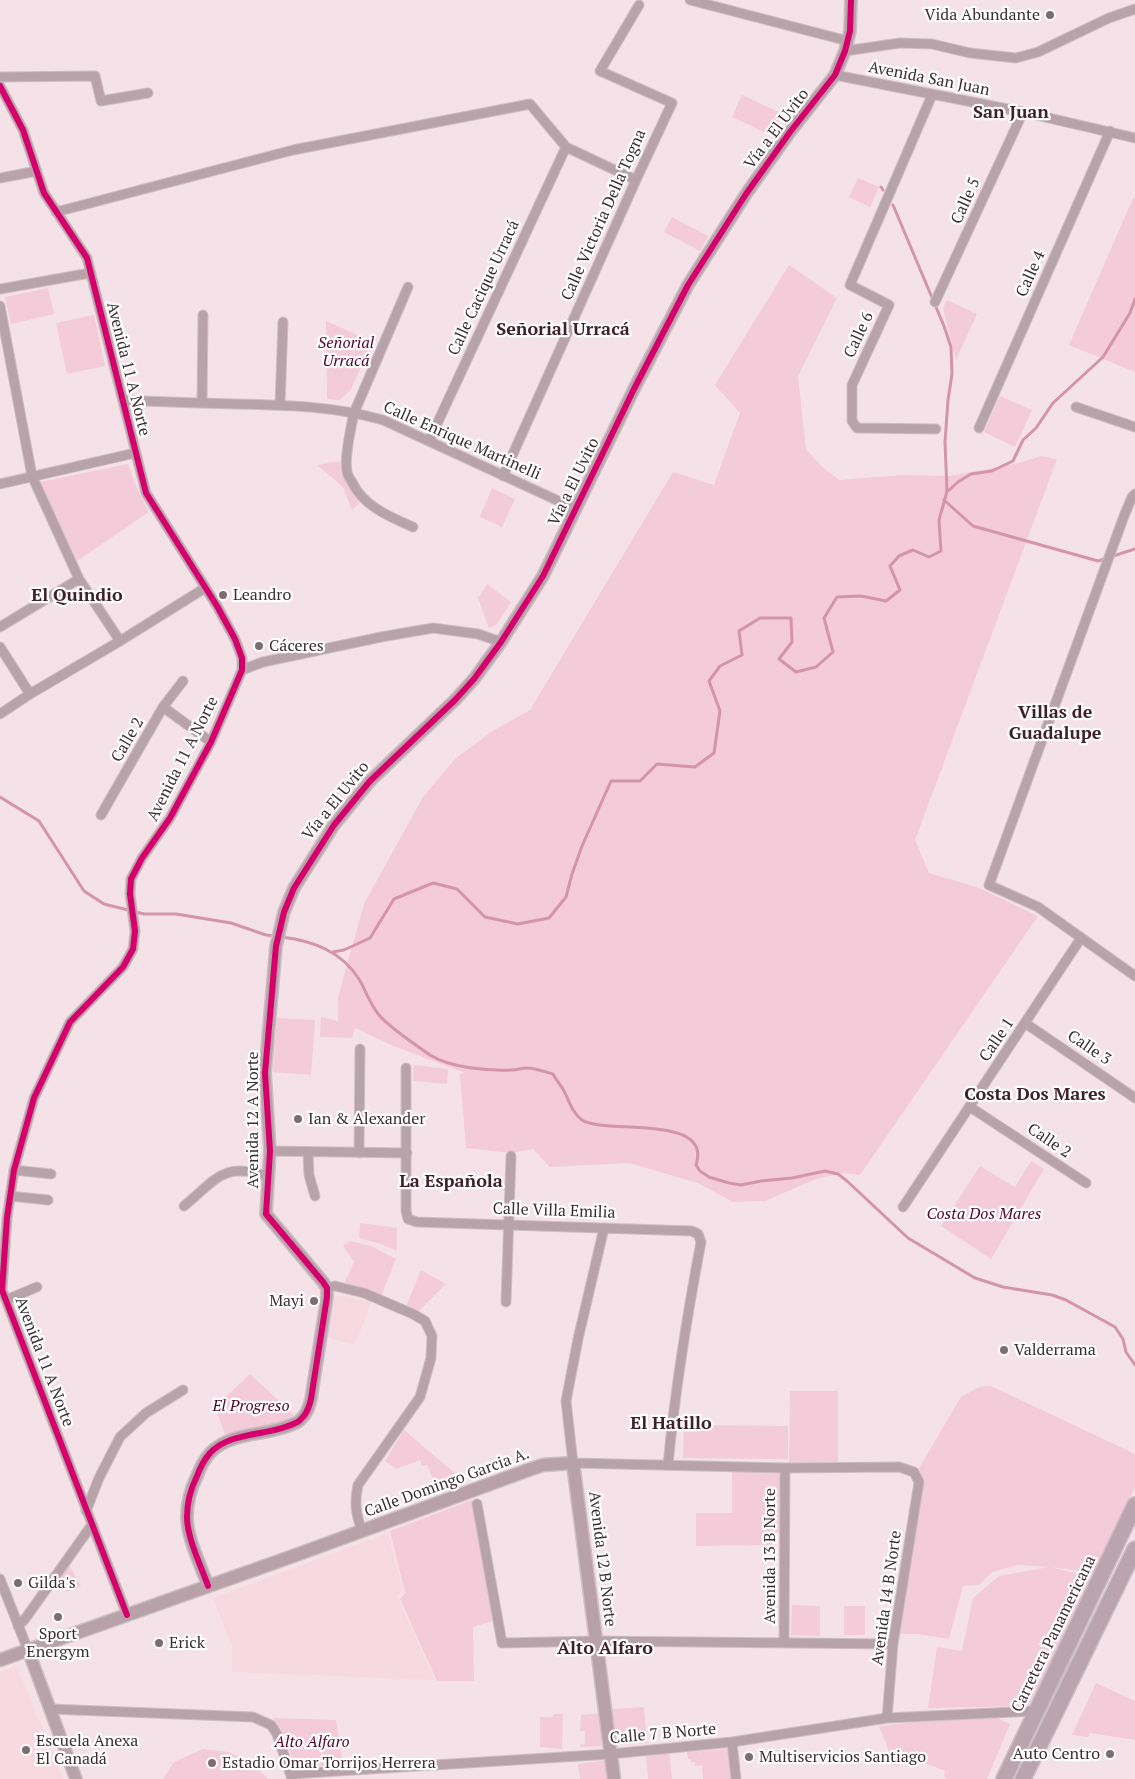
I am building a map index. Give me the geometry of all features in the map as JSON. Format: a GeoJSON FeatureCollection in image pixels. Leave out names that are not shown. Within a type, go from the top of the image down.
{"type":"FeatureCollection","features":[{"type":"Feature","properties":{"kind":"highway","name":"Carretera Panamericana"},"geometry":{"type":"LineString","coordinates":[[1004,1779],[1135,1505]]}},
{"type":"Feature","properties":{"kind":"highway"},"geometry":{"type":"LineString","coordinates":[[1023,1779],[1135,1549]]}},
{"type":"Feature","properties":{"kind":"highway"},"geometry":{"type":"LineString","coordinates":[[1014,1779],[1027,1752],[1046,1732]]}},
{"type":"Feature","properties":{"kind":"main road","name":"Calle Domingo Garcia A."},"geometry":{"type":"LineString","coordinates":[[0,1660],[362,1532],[544,1465],[573,1463]]}},
{"type":"Feature","properties":{"kind":"main road","name":"Avenida 12 B Norte"},"geometry":{"type":"LineString","coordinates":[[573,1463],[614,1779]]}},
{"type":"Feature","properties":{"kind":"street"},"geometry":{"type":"LineString","coordinates":[[690,0],[846,46],[900,43],[932,44],[970,53],[1016,58],[1038,52],[1109,18],[1135,9]]}},
{"type":"Feature","properties":{"kind":"street","name":"Vía a El Uvito"},"geometry":{"type":"LineString","coordinates":[[276,946],[284,912],[294,888],[334,825],[370,781],[466,689],[501,642],[543,576],[634,389],[688,285],[746,194],[790,132],[835,75],[846,46],[852,21],[851,0]]}},
{"type":"Feature","properties":{"kind":"street","name":"Calle Victoria Della Togna"},"geometry":{"type":"LineString","coordinates":[[503,476],[672,103],[600,71],[640,5]]}},
{"type":"Feature","properties":{"kind":"street","name":"Avenida San Juan"},"geometry":{"type":"LineString","coordinates":[[835,75],[1023,112],[1135,138]]}},
{"type":"Feature","properties":{"kind":"street"},"geometry":{"type":"LineString","coordinates":[[0,77],[95,76],[101,101],[148,93]]}},
{"type":"Feature","properties":{"kind":"street","name":"Avenida 11 A Norte"},"geometry":{"type":"LineString","coordinates":[[0,86],[24,130],[44,193],[87,258],[123,400],[134,453],[146,493],[235,639],[242,658],[242,670],[211,742],[170,818],[142,858],[131,879],[130,894],[135,931],[133,949],[124,967],[70,1022],[34,1098],[14,1170],[7,1218],[1,1279],[3,1295],[127,1615]]}},
{"type":"Feature","properties":{"kind":"street","name":"Calle 6"},"geometry":{"type":"LineString","coordinates":[[932,95],[850,285],[889,305],[852,385],[852,421],[857,428],[936,429]]}},
{"type":"Feature","properties":{"kind":"street"},"geometry":{"type":"LineString","coordinates":[[56,212],[293,150],[530,104],[566,147],[636,180]]}},
{"type":"Feature","properties":{"kind":"street","name":"Calle 5"},"geometry":{"type":"LineString","coordinates":[[935,302],[1023,112]]}},
{"type":"Feature","properties":{"kind":"street","name":"Calle 4"},"geometry":{"type":"LineString","coordinates":[[979,428],[1110,131]]}},
{"type":"Feature","properties":{"kind":"street","name":"Calle Cacique Urracá"},"geometry":{"type":"LineString","coordinates":[[429,441],[566,147]]}},
{"type":"Feature","properties":{"kind":"street"},"geometry":{"type":"LineString","coordinates":[[0,178],[37,171]]}},
{"type":"Feature","properties":{"kind":"street"},"geometry":{"type":"LineString","coordinates":[[0,289],[90,273]]}},
{"type":"Feature","properties":{"kind":"street"},"geometry":{"type":"LineString","coordinates":[[408,288],[354,413],[349,431],[346,472],[364,499],[386,515],[413,527]]}},
{"type":"Feature","properties":{"kind":"street"},"geometry":{"type":"LineString","coordinates":[[0,306],[32,476],[79,579],[120,641]]}},
{"type":"Feature","properties":{"kind":"street"},"geometry":{"type":"LineString","coordinates":[[202,403],[203,315]]}},
{"type":"Feature","properties":{"kind":"street"},"geometry":{"type":"LineString","coordinates":[[280,405],[283,322]]}},
{"type":"Feature","properties":{"kind":"street","name":"Calle Enrique Martinelli"},"geometry":{"type":"LineString","coordinates":[[123,400],[280,405],[333,409],[384,420],[576,509]]}},
{"type":"Feature","properties":{"kind":"street"},"geometry":{"type":"LineString","coordinates":[[1076,406],[1135,427]]}},
{"type":"Feature","properties":{"kind":"street"},"geometry":{"type":"LineString","coordinates":[[0,484],[134,453]]}},
{"type":"Feature","properties":{"kind":"street"},"geometry":{"type":"LineString","coordinates":[[1135,494],[1132,496],[1106,564],[989,885],[1038,907],[1135,976]]}},
{"type":"Feature","properties":{"kind":"street"},"geometry":{"type":"LineString","coordinates":[[0,628],[79,579]]}},
{"type":"Feature","properties":{"kind":"street"},"geometry":{"type":"LineString","coordinates":[[0,714],[205,588]]}},
{"type":"Feature","properties":{"kind":"street"},"geometry":{"type":"LineString","coordinates":[[242,670],[272,660],[433,628],[478,634],[501,642]]}},
{"type":"Feature","properties":{"kind":"street"},"geometry":{"type":"LineString","coordinates":[[0,646],[30,694]]}},
{"type":"Feature","properties":{"kind":"street","name":"Calle 2"},"geometry":{"type":"LineString","coordinates":[[101,815],[163,707],[184,682]]}},
{"type":"Feature","properties":{"kind":"street"},"geometry":{"type":"LineString","coordinates":[[163,707],[211,742]]}},
{"type":"Feature","properties":{"kind":"street","name":"Calle 1"},"geometry":{"type":"LineString","coordinates":[[903,1207],[1081,938]]}},
{"type":"Feature","properties":{"kind":"street","name":"Avenida 12 A Norte"},"geometry":{"type":"LineString","coordinates":[[276,946],[265,1073],[270,1151],[266,1214],[326,1288]]}},
{"type":"Feature","properties":{"kind":"street","name":"Calle 3"},"geometry":{"type":"LineString","coordinates":[[1025,1023],[1135,1098]]}},
{"type":"Feature","properties":{"kind":"street"},"geometry":{"type":"LineString","coordinates":[[359,1153],[360,1049]]}},
{"type":"Feature","properties":{"kind":"street"},"geometry":{"type":"LineString","coordinates":[[270,1151],[407,1153],[406,1068]]}},
{"type":"Feature","properties":{"kind":"street","name":"Calle 2"},"geometry":{"type":"LineString","coordinates":[[970,1106],[1086,1183]]}},
{"type":"Feature","properties":{"kind":"street"},"geometry":{"type":"LineString","coordinates":[[308,1152],[309,1175],[316,1196]]}},
{"type":"Feature","properties":{"kind":"street","name":"Calle Villa Emilia"},"geometry":{"type":"LineString","coordinates":[[407,1153],[406,1211],[408,1218],[417,1222],[692,1231],[698,1234],[701,1242],[678,1374],[668,1465]]}},
{"type":"Feature","properties":{"kind":"street"},"geometry":{"type":"LineString","coordinates":[[506,1302],[511,1156]]}},
{"type":"Feature","properties":{"kind":"street"},"geometry":{"type":"LineString","coordinates":[[14,1170],[51,1174]]}},
{"type":"Feature","properties":{"kind":"street"},"geometry":{"type":"LineString","coordinates":[[184,1206],[225,1172],[251,1171],[269,1177]]}},
{"type":"Feature","properties":{"kind":"street"},"geometry":{"type":"LineString","coordinates":[[10,1196],[48,1200]]}},
{"type":"Feature","properties":{"kind":"street"},"geometry":{"type":"LineString","coordinates":[[573,1463],[566,1401],[578,1339],[604,1228]]}},
{"type":"Feature","properties":{"kind":"street"},"geometry":{"type":"LineString","coordinates":[[208,1586],[194,1546],[187,1518],[189,1498],[195,1480],[210,1453],[224,1443],[243,1436],[279,1430],[303,1418],[308,1410],[311,1399],[327,1297],[326,1288],[335,1286],[364,1292],[413,1314],[425,1321],[432,1336],[431,1358],[420,1397],[358,1485],[355,1501],[362,1532]]}},
{"type":"Feature","properties":{"kind":"street"},"geometry":{"type":"LineString","coordinates":[[3,1295],[37,1287]]}},
{"type":"Feature","properties":{"kind":"street"},"geometry":{"type":"LineString","coordinates":[[86,1511],[99,1478],[120,1437],[146,1413],[184,1390]]}},
{"type":"Feature","properties":{"kind":"street","name":"Calle Domingo Garcia A."},"geometry":{"type":"LineString","coordinates":[[573,1463],[785,1468],[899,1467],[914,1472],[919,1482]]}},
{"type":"Feature","properties":{"kind":"street","name":"Avenida 13 B Norte"},"geometry":{"type":"LineString","coordinates":[[784,1643],[785,1468]]}},
{"type":"Feature","properties":{"kind":"street","name":"Avenida 14 B Norte"},"geometry":{"type":"LineString","coordinates":[[887,1718],[893,1644],[919,1482]]}},
{"type":"Feature","properties":{"kind":"street"},"geometry":{"type":"LineString","coordinates":[[477,1504],[502,1643],[893,1644]]}},
{"type":"Feature","properties":{"kind":"street"},"geometry":{"type":"LineString","coordinates":[[18,1626],[26,1619],[91,1526]]}},
{"type":"Feature","properties":{"kind":"street"},"geometry":{"type":"LineString","coordinates":[[0,1579],[76,1779]]}},
{"type":"Feature","properties":{"kind":"street"},"geometry":{"type":"LineString","coordinates":[[50,1709],[253,1717],[271,1725],[281,1743],[292,1776]]}},
{"type":"Feature","properties":{"kind":"street","name":"Calle 7 B Norte"},"geometry":{"type":"LineString","coordinates":[[292,1776],[611,1754],[732,1742],[887,1718],[1036,1711]]}},
{"type":"Feature","properties":{"kind":"street"},"geometry":{"type":"LineString","coordinates":[[732,1742],[736,1779]]}},
{"type":"Feature","properties":{"kind":"shaded area"},"geometry":{"type":"Polygon","coordinates":[[[331,1294],[371,1302],[355,1345],[326,1337],[331,1294]]]}},
{"type":"Feature","properties":{"kind":"shaded area"},"geometry":{"type":"Polygon","coordinates":[[[388,1533],[403,1592],[397,1596],[435,1680],[232,1672],[232,1647],[213,1598],[388,1533]]]}},
{"type":"Feature","properties":{"kind":"shaded area","name":"Escuela Anexa El Canadá"},"geometry":{"type":"Polygon","coordinates":[[[17,1666],[63,1779],[0,1779],[0,1672],[17,1666]]]}},
{"type":"Feature","properties":{"kind":"green space"},"geometry":{"type":"Polygon","coordinates":[[[742,95],[783,114],[770,135],[732,117],[742,95]]]}},
{"type":"Feature","properties":{"kind":"green space"},"geometry":{"type":"Polygon","coordinates":[[[858,178],[879,187],[870,207],[849,197],[858,178]]]}},
{"type":"Feature","properties":{"kind":"green space"},"geometry":{"type":"Polygon","coordinates":[[[1133,198],[1135,198],[1135,372],[1069,345],[1133,198]]]}},
{"type":"Feature","properties":{"kind":"green space"},"geometry":{"type":"Polygon","coordinates":[[[672,217],[708,236],[700,251],[664,232],[672,217]]]}},
{"type":"Feature","properties":{"kind":"green space"},"geometry":{"type":"Polygon","coordinates":[[[789,265],[837,298],[798,376],[806,449],[821,466],[839,480],[903,475],[950,476],[1019,463],[1041,456],[1057,459],[915,840],[929,873],[979,888],[1038,916],[860,1175],[843,1173],[816,1179],[765,1201],[733,1202],[698,1183],[629,1163],[550,1167],[533,1149],[511,1153],[466,1148],[460,1074],[465,1073],[391,1045],[355,1028],[352,1038],[320,1037],[321,1017],[338,1021],[338,997],[364,904],[423,797],[456,758],[491,732],[530,710],[673,472],[714,485],[740,413],[715,385],[789,265]]]}},
{"type":"Feature","properties":{"kind":"green space"},"geometry":{"type":"Polygon","coordinates":[[[48,288],[54,314],[11,324],[5,297],[48,288]]]}},
{"type":"Feature","properties":{"kind":"green space"},"geometry":{"type":"Polygon","coordinates":[[[947,300],[977,314],[956,360],[943,308],[947,300]]]}},
{"type":"Feature","properties":{"kind":"green space"},"geometry":{"type":"Polygon","coordinates":[[[94,315],[105,366],[67,374],[56,323],[94,315]]]}},
{"type":"Feature","properties":{"kind":"green space","name":"Señorial Urracá"},"geometry":{"type":"Polygon","coordinates":[[[326,321],[373,342],[350,391],[339,400],[327,399],[326,321]]]}},
{"type":"Feature","properties":{"kind":"green space"},"geometry":{"type":"Polygon","coordinates":[[[1000,396],[1032,410],[1015,447],[984,432],[1000,396]]]}},
{"type":"Feature","properties":{"kind":"green space"},"geometry":{"type":"Polygon","coordinates":[[[340,462],[342,474],[359,503],[352,510],[343,487],[317,465],[340,462]]]}},
{"type":"Feature","properties":{"kind":"green space"},"geometry":{"type":"Polygon","coordinates":[[[128,464],[138,491],[149,512],[77,561],[40,482],[128,464]]]}},
{"type":"Feature","properties":{"kind":"green space"},"geometry":{"type":"Polygon","coordinates":[[[492,488],[515,499],[502,527],[480,517],[492,488]]]}},
{"type":"Feature","properties":{"kind":"green space"},"geometry":{"type":"Polygon","coordinates":[[[487,584],[511,602],[497,624],[489,628],[478,598],[487,584]]]}},
{"type":"Feature","properties":{"kind":"green space"},"geometry":{"type":"Polygon","coordinates":[[[277,1018],[315,1020],[311,1075],[273,1072],[277,1018]]]}},
{"type":"Feature","properties":{"kind":"green space"},"geometry":{"type":"Polygon","coordinates":[[[414,1065],[448,1069],[447,1084],[413,1081],[414,1065]]]}},
{"type":"Feature","properties":{"kind":"green space","name":"Costa Dos Mares"},"geometry":{"type":"Polygon","coordinates":[[[1031,1161],[1044,1169],[991,1259],[941,1226],[980,1166],[1015,1187],[1031,1161]]]}},
{"type":"Feature","properties":{"kind":"green space","name":"La Española"},"geometry":{"type":"Polygon","coordinates":[[[360,1223],[397,1228],[397,1251],[359,1238],[360,1223]]]}},
{"type":"Feature","properties":{"kind":"green space"},"geometry":{"type":"Polygon","coordinates":[[[350,1241],[371,1246],[396,1259],[381,1296],[345,1282],[354,1262],[343,1246],[350,1241]]]}},
{"type":"Feature","properties":{"kind":"green space"},"geometry":{"type":"Polygon","coordinates":[[[421,1270],[446,1284],[418,1312],[406,1307],[421,1270]]]}},
{"type":"Feature","properties":{"kind":"green space","name":"El Progreso"},"geometry":{"type":"Polygon","coordinates":[[[250,1374],[294,1415],[279,1424],[225,1435],[215,1407],[250,1374]]]}},
{"type":"Feature","properties":{"kind":"green space"},"geometry":{"type":"Polygon","coordinates":[[[991,1386],[1135,1454],[1135,1487],[1094,1573],[1051,1567],[1094,1578],[1028,1706],[928,1708],[937,1647],[962,1651],[973,1598],[999,1576],[1049,1567],[1018,1565],[992,1572],[979,1585],[963,1586],[949,1639],[918,1634],[899,1634],[924,1482],[919,1468],[961,1397],[979,1387],[991,1386]]]}},
{"type":"Feature","properties":{"kind":"green space"},"geometry":{"type":"Polygon","coordinates":[[[790,1391],[838,1391],[838,1467],[789,1466],[790,1391]]]}},
{"type":"Feature","properties":{"kind":"green space","name":"El Hatillo"},"geometry":{"type":"Polygon","coordinates":[[[684,1425],[788,1426],[788,1459],[683,1458],[684,1425]]]}},
{"type":"Feature","properties":{"kind":"green space"},"geometry":{"type":"Polygon","coordinates":[[[404,1430],[464,1481],[438,1491],[427,1465],[422,1466],[420,1460],[396,1469],[385,1461],[404,1430]]]}},
{"type":"Feature","properties":{"kind":"green space"},"geometry":{"type":"Polygon","coordinates":[[[732,1472],[781,1472],[782,1532],[772,1533],[772,1545],[696,1546],[696,1513],[732,1513],[732,1472]]]}},
{"type":"Feature","properties":{"kind":"green space"},"geometry":{"type":"Polygon","coordinates":[[[472,1500],[493,1621],[473,1627],[474,1681],[437,1681],[400,1599],[405,1593],[390,1531],[472,1500]]]}},
{"type":"Feature","properties":{"kind":"green space"},"geometry":{"type":"Polygon","coordinates":[[[68,1563],[81,1586],[66,1592],[59,1575],[68,1563]]]}},
{"type":"Feature","properties":{"kind":"green space"},"geometry":{"type":"Polygon","coordinates":[[[792,1605],[820,1606],[820,1636],[791,1635],[792,1605]]]}},
{"type":"Feature","properties":{"kind":"green space"},"geometry":{"type":"Polygon","coordinates":[[[844,1606],[865,1606],[865,1635],[844,1635],[844,1606]]]}},
{"type":"Feature","properties":{"kind":"green space"},"geometry":{"type":"Polygon","coordinates":[[[1096,1683],[1135,1701],[1135,1740],[1090,1733],[1088,1737],[1072,1735],[1096,1683]]]}},
{"type":"Feature","properties":{"kind":"green space"},"geometry":{"type":"Polygon","coordinates":[[[644,1707],[647,1743],[615,1745],[612,1709],[644,1707]]]}},
{"type":"Feature","properties":{"kind":"green space"},"geometry":{"type":"Polygon","coordinates":[[[600,1713],[602,1746],[580,1747],[580,1745],[585,1744],[585,1731],[580,1731],[581,1715],[600,1713]]]}},
{"type":"Feature","properties":{"kind":"green space"},"geometry":{"type":"Polygon","coordinates":[[[554,1714],[563,1714],[562,1749],[540,1747],[540,1717],[553,1717],[554,1714]]]}},
{"type":"Feature","properties":{"kind":"green space","name":"Alto Alfaro"},"geometry":{"type":"Polygon","coordinates":[[[273,1718],[336,1720],[343,1765],[295,1766],[282,1731],[273,1718]]]}},
{"type":"Feature","properties":{"kind":"green space"},"geometry":{"type":"Polygon","coordinates":[[[997,1718],[1010,1724],[987,1779],[948,1779],[944,1777],[945,1771],[903,1754],[899,1767],[894,1765],[879,1726],[914,1722],[997,1718]]]}},
{"type":"Feature","properties":{"kind":"green space","name":"Estadio Omar Torrijos Herrera"},"geometry":{"type":"Polygon","coordinates":[[[203,1749],[228,1752],[254,1764],[268,1779],[163,1779],[174,1762],[203,1749]]]}},
{"type":"Feature","properties":{"kind":"green space"},"geometry":{"type":"Polygon","coordinates":[[[729,1749],[732,1779],[703,1779],[702,1765],[695,1766],[695,1762],[691,1762],[688,1759],[687,1752],[700,1751],[700,1755],[701,1751],[729,1749]]]}},
{"type":"Feature","properties":{"kind":"green space"},"geometry":{"type":"Polygon","coordinates":[[[669,1752],[672,1779],[648,1779],[646,1754],[669,1752]]]}},
{"type":"Feature","properties":{"kind":"green space"},"geometry":{"type":"Polygon","coordinates":[[[607,1760],[609,1779],[580,1779],[578,1764],[607,1760]]]}},
{"type":"Feature","properties":{"kind":"waterway"},"geometry":{"type":"LineString","coordinates":[[333,952],[344,950],[370,938],[394,899],[433,883],[457,889],[485,917],[518,924],[549,918],[566,897],[582,846],[611,781],[640,781],[657,764],[695,767],[714,753],[720,711],[709,681],[720,666],[742,655],[739,631],[760,618],[791,618],[792,642],[779,659],[796,672],[816,667],[833,652],[824,618],[837,597],[861,596],[886,601],[900,590],[890,566],[899,556],[913,550],[929,557],[941,551],[939,520],[947,491],[945,442],[952,374],[951,347],[893,205]]}},
{"type":"Feature","properties":{"kind":"waterway"},"geometry":{"type":"LineString","coordinates":[[948,491],[971,474],[992,471],[1013,461],[1023,440],[1036,428],[1053,403],[1103,357],[1130,313],[1135,299]]}},
{"type":"Feature","properties":{"kind":"waterway"},"geometry":{"type":"LineString","coordinates":[[944,500],[973,526],[1098,561],[1135,549]]}},
{"type":"Feature","properties":{"kind":"waterway"},"geometry":{"type":"LineString","coordinates":[[0,797],[39,821],[84,891],[104,904],[144,914],[176,914],[231,923],[266,935],[275,936]]}},
{"type":"Feature","properties":{"kind":"waterway"},"geometry":{"type":"LineString","coordinates":[[282,937],[305,941],[335,954],[344,961],[359,979],[379,1015],[396,1031],[430,1055],[448,1063],[470,1068],[502,1070],[530,1068],[553,1074],[573,1110],[582,1120],[594,1124],[673,1132],[688,1138],[697,1149],[696,1165],[700,1171],[709,1177],[729,1183],[741,1185],[825,1171],[838,1174],[908,1238],[975,1278],[1003,1287],[1052,1295],[1066,1300],[1115,1327],[1123,1339],[1126,1352],[1135,1365]]}},
{"type":"Feature","properties":{"kind":"cycle path"},"geometry":{"type":"LineString","coordinates":[[208,1586],[192,1543],[188,1525],[187,1512],[195,1481],[206,1458],[218,1446],[237,1438],[288,1426],[298,1422],[305,1415],[311,1399],[327,1297],[327,1288],[323,1282],[266,1214],[270,1151],[265,1073],[276,946],[284,912],[294,888],[334,825],[370,781],[455,700],[474,679],[501,642],[543,576],[634,389],[688,285],[746,194],[790,132],[835,75],[845,51],[850,31],[851,0]]}},
{"type":"Feature","properties":{"kind":"cycle path"},"geometry":{"type":"LineString","coordinates":[[0,86],[23,130],[44,193],[87,258],[146,493],[217,606],[235,639],[242,658],[242,670],[211,742],[170,818],[142,858],[131,879],[130,894],[135,931],[133,949],[123,967],[70,1022],[34,1098],[14,1170],[7,1218],[2,1290],[127,1615]]}},
{"type":"Feature","properties":{"kind":"place","name":"Vida Abundante"},"geometry":{"type":"Point","coordinates":[1050,15]}},
{"type":"Feature","properties":{"kind":"place","name":"Leandro"},"geometry":{"type":"Point","coordinates":[223,595]}},
{"type":"Feature","properties":{"kind":"place","name":"Cáceres"},"geometry":{"type":"Point","coordinates":[259,646]}},
{"type":"Feature","properties":{"kind":"place","name":"Ian & Alexander"},"geometry":{"type":"Point","coordinates":[298,1119]}},
{"type":"Feature","properties":{"kind":"place","name":"Mayi"},"geometry":{"type":"Point","coordinates":[314,1301]}},
{"type":"Feature","properties":{"kind":"place","name":"Valderrama"},"geometry":{"type":"Point","coordinates":[1004,1350]}},
{"type":"Feature","properties":{"kind":"place","name":"Gilda's"},"geometry":{"type":"Point","coordinates":[18,1583]}},
{"type":"Feature","properties":{"kind":"place","name":"Sport Energym"},"geometry":{"type":"Point","coordinates":[58,1617]}},
{"type":"Feature","properties":{"kind":"place","name":"Erick"},"geometry":{"type":"Point","coordinates":[159,1643]}},
{"type":"Feature","properties":{"kind":"place","name":"Escuela Anexa El Canadá"},"geometry":{"type":"Point","coordinates":[26,1750]}},
{"type":"Feature","properties":{"kind":"place","name":"Auto Centro"},"geometry":{"type":"Point","coordinates":[1110,1754]}},
{"type":"Feature","properties":{"kind":"place","name":"Multiservicios Santiago"},"geometry":{"type":"Point","coordinates":[749,1757]}},
{"type":"Feature","properties":{"kind":"place","name":"Estadio Omar Torrijos Herrera"},"geometry":{"type":"Point","coordinates":[212,1763]}},
{"type":"Feature","properties":{"kind":"district","name":"San Juan"},"geometry":{"type":"Point","coordinates":[1011,113]}},
{"type":"Feature","properties":{"kind":"district","name":"Señorial Urracá"},"geometry":{"type":"Point","coordinates":[563,330]}},
{"type":"Feature","properties":{"kind":"district","name":"El Quindio"},"geometry":{"type":"Point","coordinates":[77,596]}},
{"type":"Feature","properties":{"kind":"district","name":"Villas de Guadalupe"},"geometry":{"type":"Point","coordinates":[1055,723]}},
{"type":"Feature","properties":{"kind":"district","name":"Costa Dos Mares"},"geometry":{"type":"Point","coordinates":[1035,1095]}},
{"type":"Feature","properties":{"kind":"district","name":"La Española"},"geometry":{"type":"Point","coordinates":[451,1182]}},
{"type":"Feature","properties":{"kind":"district","name":"El Hatillo"},"geometry":{"type":"Point","coordinates":[671,1424]}},
{"type":"Feature","properties":{"kind":"district","name":"Alto Alfaro"},"geometry":{"type":"Point","coordinates":[605,1649]}}]}
